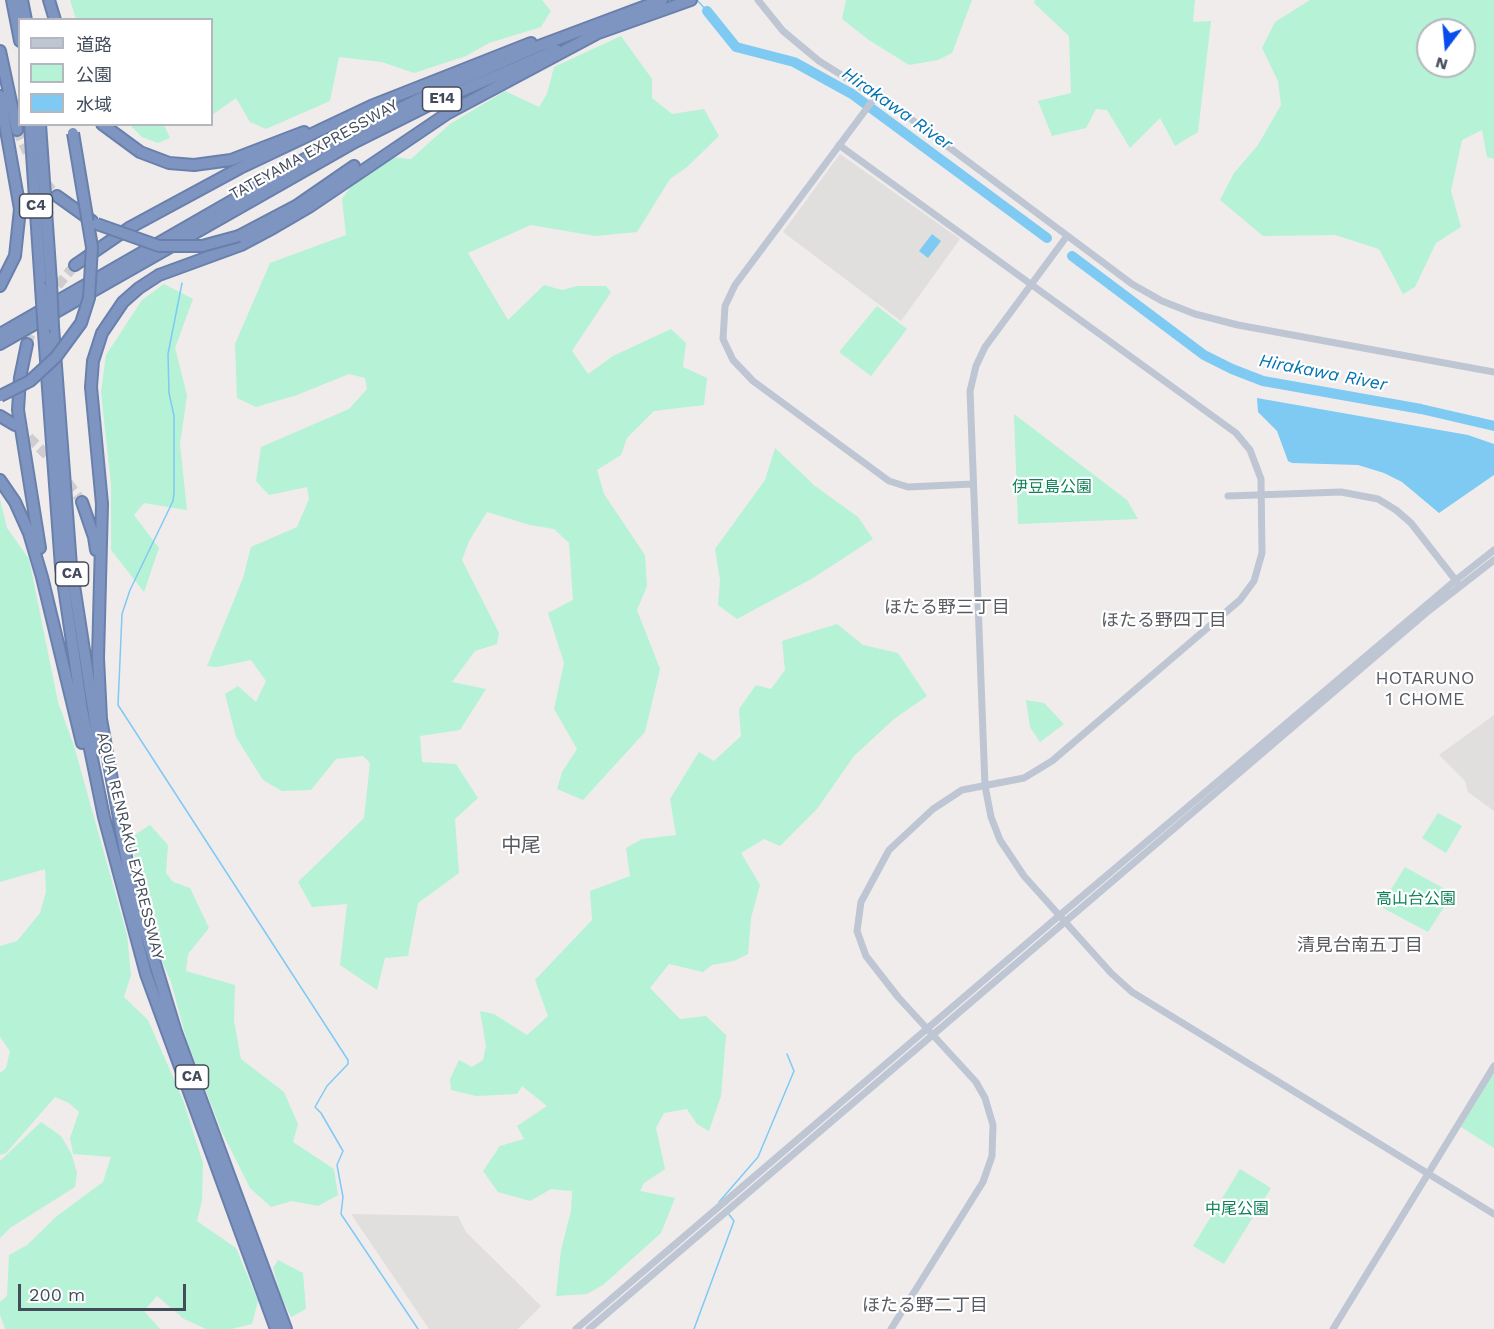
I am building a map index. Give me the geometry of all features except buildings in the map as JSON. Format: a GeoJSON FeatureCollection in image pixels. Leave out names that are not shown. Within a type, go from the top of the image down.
{"type":"FeatureCollection","features":[{"type":"Feature","properties":{"kind":"highway"},"geometry":{"type":"LineString","coordinates":[[12,0],[18,31]]}},
{"type":"Feature","properties":{"kind":"highway"},"geometry":{"type":"LineString","coordinates":[[22,0],[26,18]]}},
{"type":"Feature","properties":{"kind":"highway"},"geometry":{"type":"LineString","coordinates":[[42,0],[46,18]]}},
{"type":"Feature","properties":{"kind":"highway"},"geometry":{"type":"LineString","coordinates":[[49,0],[54,18]]}},
{"type":"Feature","properties":{"kind":"highway","name":"TATEYAMA EXPRESSWAY"},"geometry":{"type":"LineString","coordinates":[[0,345],[355,142],[489,78],[662,0]]}},
{"type":"Feature","properties":{"kind":"highway","name":"TATEYAMA EXPRESSWAY"},"geometry":{"type":"LineString","coordinates":[[0,334],[350,133],[474,74],[594,30],[689,1]]}},
{"type":"Feature","properties":{"kind":"highway"},"geometry":{"type":"LineString","coordinates":[[57,196],[97,224],[135,240],[159,246],[202,246],[239,236],[296,206],[392,142],[594,30]]}},
{"type":"Feature","properties":{"kind":"highway"},"geometry":{"type":"LineString","coordinates":[[75,266],[104,243],[139,222],[240,168],[371,106],[517,47],[594,30]]}},
{"type":"Feature","properties":{"kind":"highway"},"geometry":{"type":"LineString","coordinates":[[0,51],[16,130]]}},
{"type":"Feature","properties":{"kind":"highway"},"geometry":{"type":"LineString","coordinates":[[0,96],[20,209],[15,256],[0,286]]}},
{"type":"Feature","properties":{"kind":"highway"},"geometry":{"type":"LineString","coordinates":[[127,890],[101,719],[98,658],[102,504],[91,387],[98,346],[117,310],[139,288],[159,275],[241,245],[309,207],[448,112]]}},
{"type":"Feature","properties":{"kind":"highway"},"geometry":{"type":"LineString","coordinates":[[104,126],[124,142],[153,158],[181,165],[203,165],[231,160],[331,121],[340,122]]}},
{"type":"Feature","properties":{"kind":"highway","name":"C4"},"geometry":{"type":"LineString","coordinates":[[30,126],[46,285]]}},
{"type":"Feature","properties":{"kind":"highway","name":"C4"},"geometry":{"type":"LineString","coordinates":[[40,126],[47,312]]}},
{"type":"Feature","properties":{"kind":"highway"},"geometry":{"type":"LineString","coordinates":[[0,396],[30,381],[56,357],[81,323],[89,298],[92,247],[72,129]]}},
{"type":"Feature","properties":{"kind":"highway","name":"AQUA RENRAKU EXPRESSWAY"},"geometry":{"type":"LineString","coordinates":[[47,312],[70,566],[110,820],[146,974],[166,1034],[276,1329]]}},
{"type":"Feature","properties":{"kind":"highway"},"geometry":{"type":"LineString","coordinates":[[27,344],[20,378],[18,410],[48,596],[97,818],[127,890]]}},
{"type":"Feature","properties":{"kind":"highway"},"geometry":{"type":"LineString","coordinates":[[0,416],[15,425]]}},
{"type":"Feature","properties":{"kind":"highway"},"geometry":{"type":"LineString","coordinates":[[0,480],[15,502],[29,533],[48,596]]}},
{"type":"Feature","properties":{"kind":"highway"},"geometry":{"type":"LineString","coordinates":[[82,502],[94,537],[100,594]]}},
{"type":"Feature","properties":{"kind":"highway","name":"AQUA RENRAKU EXPRESSWAY"},"geometry":{"type":"LineString","coordinates":[[127,890],[176,1032],[286,1329]]}},
{"type":"Feature","properties":{"kind":"street"},"geometry":{"type":"LineString","coordinates":[[759,0],[776,23],[805,50],[873,100],[942,142],[1139,288],[1171,306],[1195,315],[1494,372]]}},
{"type":"Feature","properties":{"kind":"street"},"geometry":{"type":"LineString","coordinates":[[873,100],[729,295],[723,319],[723,339],[742,371],[753,381],[889,481],[908,487],[973,484]]}},
{"type":"Feature","properties":{"kind":"street"},"geometry":{"type":"LineString","coordinates":[[840,145],[1236,433],[1250,450],[1258,467],[1261,495],[1262,540],[1259,567],[1240,600],[1052,761],[1024,778],[962,790],[944,800],[890,850],[880,863],[859,910],[858,938],[866,956],[976,1082],[985,1098],[993,1125],[992,1156],[982,1182],[891,1329]]}},
{"type":"Feature","properties":{"kind":"street"},"geometry":{"type":"LineString","coordinates":[[1067,236],[985,347],[974,372],[969,403],[985,786],[991,816],[1009,855],[1111,973],[1140,998],[1494,1214]]}},
{"type":"Feature","properties":{"kind":"street"},"geometry":{"type":"LineString","coordinates":[[1227,496],[1341,492],[1378,499],[1411,523],[1458,582]]}},
{"type":"Feature","properties":{"kind":"street"},"geometry":{"type":"LineString","coordinates":[[576,1329],[930,1031],[1494,550]]}},
{"type":"Feature","properties":{"kind":"street"},"geometry":{"type":"LineString","coordinates":[[1458,582],[1494,560]]}},
{"type":"Feature","properties":{"kind":"street"},"geometry":{"type":"LineString","coordinates":[[589,1329],[930,1031]]}},
{"type":"Feature","properties":{"kind":"street"},"geometry":{"type":"LineString","coordinates":[[1333,1329],[1494,1066]]}},
{"type":"Feature","properties":{"kind":"shaded area"},"geometry":{"type":"Polygon","coordinates":[[[840,154],[960,239],[901,321],[783,232],[840,154]]]}},
{"type":"Feature","properties":{"kind":"shaded area"},"geometry":{"type":"Polygon","coordinates":[[[1494,715],[1494,811],[1468,792],[1465,781],[1439,755],[1494,715]]]}},
{"type":"Feature","properties":{"kind":"shaded area"},"geometry":{"type":"Polygon","coordinates":[[[351,1214],[458,1216],[466,1232],[541,1306],[518,1329],[429,1329],[351,1214]]]}},
{"type":"Feature","properties":{"kind":"green space"},"geometry":{"type":"Polygon","coordinates":[[[70,0],[542,0],[551,11],[541,27],[489,43],[466,56],[414,73],[382,62],[339,57],[330,101],[266,129],[250,122],[236,98],[213,114],[213,18],[76,18],[70,0]]]}},
{"type":"Feature","properties":{"kind":"green space"},"geometry":{"type":"Polygon","coordinates":[[[846,0],[972,0],[952,53],[938,60],[909,65],[869,40],[842,19],[846,0]]]}},
{"type":"Feature","properties":{"kind":"green space"},"geometry":{"type":"Polygon","coordinates":[[[1035,0],[1195,0],[1193,22],[1211,21],[1198,132],[1175,146],[1160,118],[1130,148],[1107,110],[1096,109],[1086,128],[1052,136],[1038,101],[1071,93],[1069,36],[1034,3],[1035,0]]]}},
{"type":"Feature","properties":{"kind":"green space"},"geometry":{"type":"Polygon","coordinates":[[[1310,0],[1494,0],[1494,159],[1487,157],[1482,130],[1462,140],[1451,191],[1461,227],[1436,243],[1415,287],[1403,294],[1379,249],[1335,235],[1263,236],[1220,200],[1234,173],[1258,145],[1281,105],[1278,81],[1262,48],[1275,22],[1310,0]]]}},
{"type":"Feature","properties":{"kind":"green space"},"geometry":{"type":"Polygon","coordinates":[[[621,36],[652,79],[652,98],[672,114],[704,109],[719,136],[687,167],[670,179],[637,232],[595,236],[531,225],[468,253],[508,320],[544,285],[562,290],[577,286],[606,286],[611,292],[572,351],[588,374],[613,356],[671,329],[686,343],[683,367],[707,378],[704,405],[654,411],[627,438],[621,455],[597,470],[604,494],[645,555],[647,586],[637,610],[660,669],[645,732],[583,800],[557,789],[562,772],[577,749],[554,709],[564,663],[548,613],[573,600],[569,543],[554,529],[530,525],[487,512],[469,541],[462,560],[499,633],[497,644],[475,651],[452,682],[486,689],[460,730],[420,736],[422,762],[456,764],[478,798],[455,819],[459,873],[418,903],[408,956],[385,958],[377,990],[340,965],[347,904],[312,907],[298,882],[364,818],[370,763],[363,756],[336,759],[311,790],[282,791],[263,780],[236,737],[225,694],[238,686],[256,702],[266,681],[251,660],[217,667],[207,666],[243,578],[251,547],[297,527],[309,499],[307,487],[269,495],[256,481],[261,447],[349,409],[367,389],[365,378],[349,374],[297,395],[256,407],[237,398],[235,344],[270,263],[346,235],[342,199],[352,185],[390,157],[411,159],[450,124],[505,91],[539,107],[547,94],[554,67],[621,36]]]}},
{"type":"Feature","properties":{"kind":"green space"},"geometry":{"type":"Polygon","coordinates":[[[131,126],[164,126],[170,138],[158,143],[142,137],[131,126]]]}},
{"type":"Feature","properties":{"kind":"green space"},"geometry":{"type":"Polygon","coordinates":[[[164,284],[193,299],[175,348],[187,395],[180,444],[187,510],[144,503],[134,515],[159,548],[144,592],[111,550],[111,485],[101,392],[106,355],[142,300],[164,284]]]}},
{"type":"Feature","properties":{"kind":"green space"},"geometry":{"type":"Polygon","coordinates":[[[877,306],[907,329],[871,376],[839,352],[877,306]]]}},
{"type":"Feature","properties":{"kind":"green space","name":"伊豆島公園"},"geometry":{"type":"Polygon","coordinates":[[[1014,414],[1127,500],[1138,519],[1018,524],[1014,414]]]}},
{"type":"Feature","properties":{"kind":"green space"},"geometry":{"type":"Polygon","coordinates":[[[775,448],[815,486],[858,517],[873,539],[813,578],[737,619],[718,605],[720,580],[715,549],[765,480],[775,448]]]}},
{"type":"Feature","properties":{"kind":"green space"},"geometry":{"type":"Polygon","coordinates":[[[0,499],[7,528],[29,559],[58,702],[74,746],[127,935],[131,975],[124,997],[148,1020],[183,1100],[203,1163],[202,1201],[197,1221],[236,1248],[258,1301],[252,1324],[231,1329],[206,1329],[184,1319],[157,1296],[144,1311],[160,1329],[5,1329],[0,1315],[0,1302],[7,1296],[9,1255],[27,1245],[57,1216],[103,1182],[111,1157],[73,1154],[70,1138],[79,1112],[69,1103],[55,1097],[6,1153],[0,1155],[0,1073],[6,1068],[10,1051],[0,1037],[0,946],[17,941],[40,913],[46,892],[45,869],[0,882],[0,499]]]}},
{"type":"Feature","properties":{"kind":"green space"},"geometry":{"type":"Polygon","coordinates":[[[837,624],[863,645],[898,653],[927,696],[894,719],[854,756],[817,809],[780,846],[764,839],[741,853],[760,885],[751,918],[748,954],[734,961],[712,965],[703,972],[669,964],[650,988],[680,1019],[706,1016],[726,1035],[721,1096],[709,1131],[697,1124],[687,1109],[664,1113],[656,1128],[665,1169],[644,1183],[640,1191],[675,1198],[661,1233],[603,1285],[587,1294],[556,1296],[561,1250],[571,1211],[572,1191],[551,1189],[530,1201],[498,1192],[483,1171],[500,1146],[524,1139],[517,1126],[547,1106],[522,1086],[517,1094],[476,1096],[451,1090],[450,1079],[459,1060],[472,1067],[483,1060],[486,1046],[480,1011],[494,1014],[527,1035],[548,1016],[535,980],[592,920],[590,891],[630,876],[626,848],[642,839],[676,835],[670,799],[699,752],[714,761],[741,736],[739,709],[756,685],[771,689],[785,670],[782,641],[837,624]]]}},
{"type":"Feature","properties":{"kind":"green space"},"geometry":{"type":"Polygon","coordinates":[[[1026,700],[1044,703],[1064,724],[1040,742],[1030,727],[1026,700]]]}},
{"type":"Feature","properties":{"kind":"green space"},"geometry":{"type":"Polygon","coordinates":[[[1438,813],[1462,826],[1446,853],[1422,838],[1438,813]]]}},
{"type":"Feature","properties":{"kind":"green space"},"geometry":{"type":"Polygon","coordinates":[[[150,825],[168,845],[166,873],[173,882],[190,888],[209,928],[188,954],[186,971],[235,985],[234,1021],[241,1059],[284,1092],[298,1124],[293,1142],[334,1169],[338,1195],[318,1206],[292,1201],[271,1207],[250,1188],[221,1130],[187,1041],[171,982],[157,949],[130,838],[150,825]]]}},
{"type":"Feature","properties":{"kind":"green space","name":"高山台公園"},"geometry":{"type":"Polygon","coordinates":[[[1405,867],[1450,892],[1451,896],[1428,932],[1383,908],[1382,904],[1405,867]]]}},
{"type":"Feature","properties":{"kind":"green space"},"geometry":{"type":"Polygon","coordinates":[[[1494,1070],[1494,1148],[1461,1127],[1494,1070]]]}},
{"type":"Feature","properties":{"kind":"green space"},"geometry":{"type":"Polygon","coordinates":[[[41,1122],[61,1136],[72,1155],[77,1173],[75,1187],[10,1228],[0,1238],[0,1161],[41,1122]]]}},
{"type":"Feature","properties":{"kind":"green space","name":"中尾公園"},"geometry":{"type":"Polygon","coordinates":[[[1240,1169],[1271,1188],[1224,1264],[1193,1246],[1240,1169]]]}},
{"type":"Feature","properties":{"kind":"green space"},"geometry":{"type":"Polygon","coordinates":[[[278,1260],[303,1273],[306,1309],[291,1317],[281,1296],[273,1268],[278,1260]]]}},
{"type":"Feature","properties":{"kind":"water"},"geometry":{"type":"Polygon","coordinates":[[[932,234],[941,241],[928,258],[919,251],[932,234]]]}},
{"type":"Feature","properties":{"kind":"water"},"geometry":{"type":"Polygon","coordinates":[[[1257,398],[1468,435],[1494,444],[1494,475],[1439,513],[1402,482],[1384,473],[1358,465],[1288,461],[1277,431],[1258,412],[1257,398]]]}},
{"type":"Feature","properties":{"kind":"waterway","name":"Hirakawa River"},"geometry":{"type":"LineString","coordinates":[[697,0],[707,11]]}},
{"type":"Feature","properties":{"kind":"waterway","name":"Hirakawa River"},"geometry":{"type":"LineString","coordinates":[[707,11],[736,47],[794,62],[852,94],[1047,238]]}},
{"type":"Feature","properties":{"kind":"waterway","name":"Hirakawa River"},"geometry":{"type":"LineString","coordinates":[[1072,256],[1204,355],[1232,369],[1263,381],[1421,409],[1494,426]]}},
{"type":"Feature","properties":{"kind":"waterway"},"geometry":{"type":"LineString","coordinates":[[182,283],[168,354],[169,393],[174,416],[173,501],[130,590],[122,614],[118,705],[348,1060],[348,1064],[327,1086],[315,1107],[321,1113],[343,1151],[337,1165],[343,1197],[341,1214],[418,1329]]}},
{"type":"Feature","properties":{"kind":"waterway"},"geometry":{"type":"LineString","coordinates":[[719,1202],[758,1157],[794,1071],[787,1054]]}},
{"type":"Feature","properties":{"kind":"waterway"},"geometry":{"type":"LineString","coordinates":[[694,1329],[734,1221],[728,1213]]}},
{"type":"Feature","properties":{"kind":"tunnel"},"geometry":{"type":"LineString","coordinates":[[17,130],[37,173],[57,196]]}},
{"type":"Feature","properties":{"kind":"tunnel"},"geometry":{"type":"LineString","coordinates":[[48,297],[75,265]]}},
{"type":"Feature","properties":{"kind":"tunnel"},"geometry":{"type":"LineString","coordinates":[[27,344],[36,319]]}},
{"type":"Feature","properties":{"kind":"tunnel"},"geometry":{"type":"LineString","coordinates":[[18,427],[50,458],[82,502]]}},
{"type":"Feature","properties":{"kind":"district","name":"ほたる野三丁目"},"geometry":{"type":"Point","coordinates":[947,608]}},
{"type":"Feature","properties":{"kind":"district","name":"ほたる野四丁目"},"geometry":{"type":"Point","coordinates":[1164,621]}},
{"type":"Feature","properties":{"kind":"district","name":"HOTARUNO 1 CHOME"},"geometry":{"type":"Point","coordinates":[1425,689]}},
{"type":"Feature","properties":{"kind":"district","name":"中尾"},"geometry":{"type":"Point","coordinates":[521,846]}},
{"type":"Feature","properties":{"kind":"district","name":"清見台南五丁目"},"geometry":{"type":"Point","coordinates":[1360,946]}},
{"type":"Feature","properties":{"kind":"district","name":"ほたる野二丁目"},"geometry":{"type":"Point","coordinates":[925,1306]}}]}
